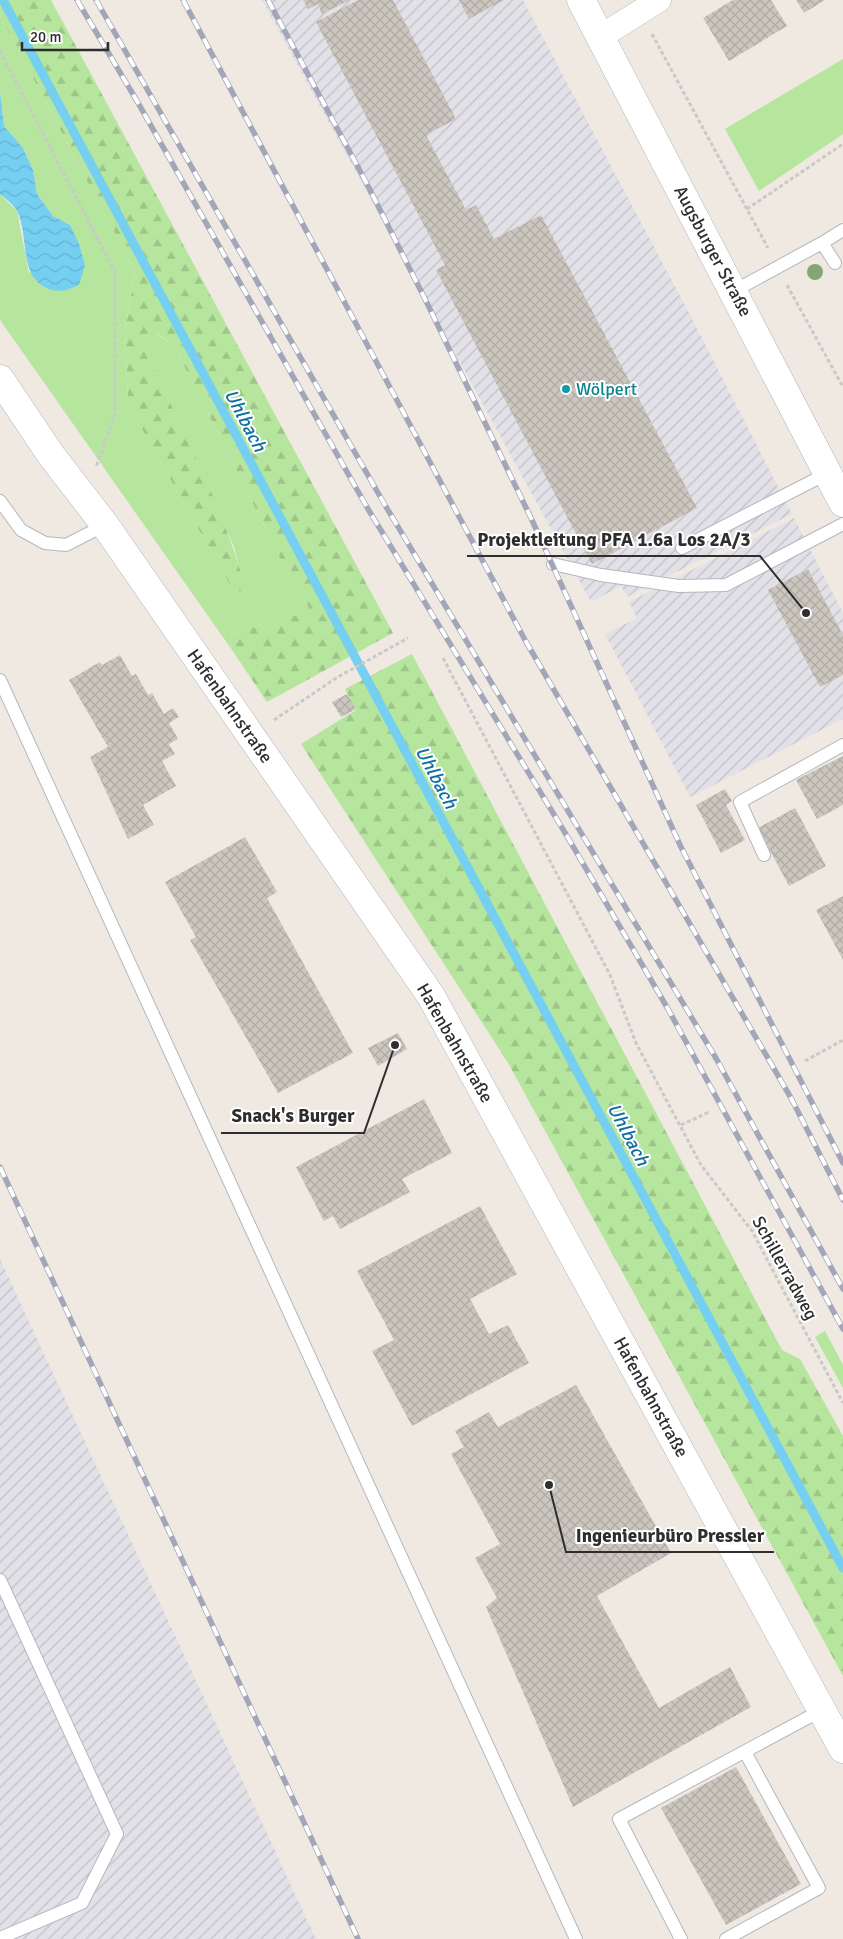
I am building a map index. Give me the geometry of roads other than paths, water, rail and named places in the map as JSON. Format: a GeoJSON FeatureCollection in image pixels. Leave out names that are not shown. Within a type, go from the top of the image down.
{"type":"FeatureCollection","features":[{"type":"Feature","properties":{"kind":"main road","name":"Augsburger Straße"},"geometry":{"type":"LineString","coordinates":[[581,0],[843,503]]}},
{"type":"Feature","properties":{"kind":"main road","name":"Hafenbahnstraße"},"geometry":{"type":"LineString","coordinates":[[1,385],[51,455],[105,525],[431,996],[843,1749]]}},
{"type":"Feature","properties":{"kind":"street"},"geometry":{"type":"LineString","coordinates":[[600,37],[650,6]]}},
{"type":"Feature","properties":{"kind":"lane"},"geometry":{"type":"LineString","coordinates":[[734,291],[843,230]]}},
{"type":"Feature","properties":{"kind":"lane"},"geometry":{"type":"LineString","coordinates":[[822,243],[835,264]]}},
{"type":"Feature","properties":{"kind":"lane"},"geometry":{"type":"LineString","coordinates":[[682,548],[828,473]]}},
{"type":"Feature","properties":{"kind":"lane"},"geometry":{"type":"LineString","coordinates":[[0,501],[20,530],[45,543],[66,545],[105,525]]}},
{"type":"Feature","properties":{"kind":"lane"},"geometry":{"type":"LineString","coordinates":[[553,564],[601,575],[679,586],[726,586],[843,524]]}},
{"type":"Feature","properties":{"kind":"lane"},"geometry":{"type":"LineString","coordinates":[[0,680],[576,1939]]}},
{"type":"Feature","properties":{"kind":"lane"},"geometry":{"type":"LineString","coordinates":[[764,855],[740,802],[843,745]]}},
{"type":"Feature","properties":{"kind":"lane"},"geometry":{"type":"LineString","coordinates":[[0,1580],[117,1834],[82,1903],[0,1938]]}},
{"type":"Feature","properties":{"kind":"lane"},"geometry":{"type":"LineString","coordinates":[[681,1939],[619,1819],[822,1710]]}},
{"type":"Feature","properties":{"kind":"lane"},"geometry":{"type":"LineString","coordinates":[[726,1939],[819,1888],[745,1752]]}},
{"type":"Feature","properties":{"kind":"water"},"geometry":{"type":"Polygon","coordinates":[[[0,92],[4,126],[23,148],[33,170],[37,194],[53,216],[70,225],[79,244],[85,265],[79,285],[70,289],[52,290],[35,280],[27,262],[21,220],[12,204],[0,194],[0,92]]]}},
{"type":"Feature","properties":{"kind":"waterway","name":"Uhlbach"},"geometry":{"type":"LineString","coordinates":[[3,0],[843,1568]]}},
{"type":"Feature","properties":{"kind":"railway"},"geometry":{"type":"LineString","coordinates":[[77,0],[137,101],[368,509],[564,831],[668,1009],[843,1329]]}},
{"type":"Feature","properties":{"kind":"railway"},"geometry":{"type":"LineString","coordinates":[[96,0],[385,505],[717,1060],[843,1289]]}},
{"type":"Feature","properties":{"kind":"railway"},"geometry":{"type":"LineString","coordinates":[[183,0],[525,640],[791,1098],[843,1200]]}},
{"type":"Feature","properties":{"kind":"railway"},"geometry":{"type":"LineString","coordinates":[[268,0],[366,182],[427,303],[531,518],[681,847],[843,1163]]}},
{"type":"Feature","properties":{"kind":"railway"},"geometry":{"type":"LineString","coordinates":[[0,1167],[358,1939]]}},
{"type":"Feature","properties":{"kind":"place","name":"Wölpert"},"geometry":{"type":"Point","coordinates":[566,389]}},
{"type":"Feature","properties":{"kind":"place","name":"Projektleitung PFA 1.6a Los 2A/3"},"geometry":{"type":"Point","coordinates":[806,613]}},
{"type":"Feature","properties":{"kind":"place","name":"Snack's Burger"},"geometry":{"type":"Point","coordinates":[395,1045]}},
{"type":"Feature","properties":{"kind":"place","name":"Ingenieurbüro Pressler"},"geometry":{"type":"Point","coordinates":[549,1485]}}]}
